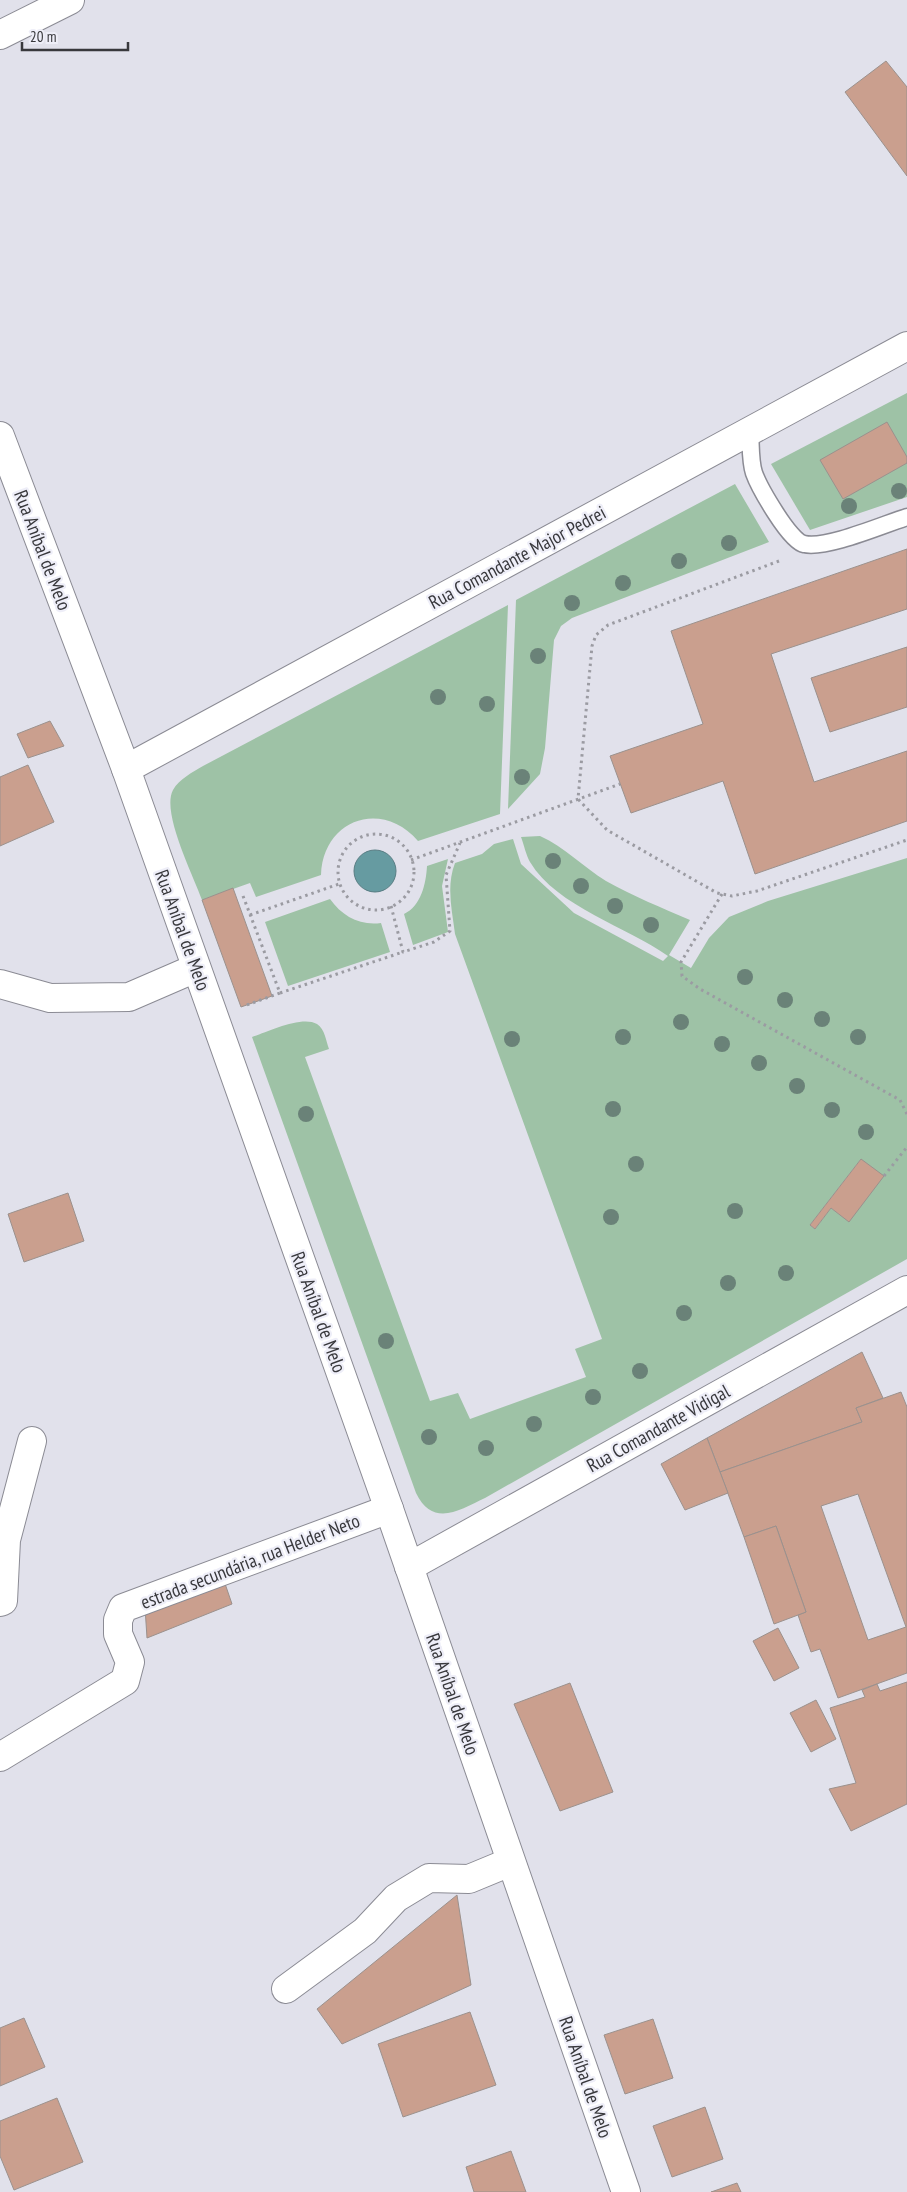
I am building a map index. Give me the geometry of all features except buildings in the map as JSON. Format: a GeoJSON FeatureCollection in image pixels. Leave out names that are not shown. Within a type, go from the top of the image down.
{"type":"FeatureCollection","features":[{"type":"Feature","properties":{"kind":"street"},"geometry":{"type":"LineString","coordinates":[[0,35],[70,0]]}},
{"type":"Feature","properties":{"kind":"street","name":"Rua Comandante Major Pedrei"},"geometry":{"type":"LineString","coordinates":[[126,769],[907,346]]}},
{"type":"Feature","properties":{"kind":"street","name":"Rua Aníbal de Melo"},"geometry":{"type":"LineString","coordinates":[[0,436],[126,769],[389,1509],[626,2192]]}},
{"type":"Feature","properties":{"kind":"street"},"geometry":{"type":"LineString","coordinates":[[0,984],[50,998],[129,997],[196,968]]}},
{"type":"Feature","properties":{"kind":"street","name":"Rua Comandante Vidigal"},"geometry":{"type":"LineString","coordinates":[[409,1567],[907,1290]]}},
{"type":"Feature","properties":{"kind":"street"},"geometry":{"type":"LineString","coordinates":[[0,1602],[3,1601],[6,1540],[32,1441]]}},
{"type":"Feature","properties":{"kind":"street","name":"estrada secundária, rua Helder Neto"},"geometry":{"type":"LineString","coordinates":[[0,1757],[124,1681],[130,1662],[118,1634],[118,1620],[123,1608],[389,1509]]}},
{"type":"Feature","properties":{"kind":"street"},"geometry":{"type":"LineString","coordinates":[[286,1989],[365,1931],[396,1898],[429,1878],[469,1879],[510,1862]]}},
{"type":"Feature","properties":{"kind":"lane"},"geometry":{"type":"LineString","coordinates":[[750,431],[754,473],[786,530],[801,544],[814,545],[829,542],[907,517]]}},
{"type":"Feature","properties":{"kind":"path"},"geometry":{"type":"LineString","coordinates":[[783,560],[608,625],[596,635],[592,646],[578,799],[607,830],[722,894],[732,896],[757,891],[907,840]]}},
{"type":"Feature","properties":{"kind":"path"},"geometry":{"type":"LineString","coordinates":[[411,860],[620,784]]}},
{"type":"Feature","properties":{"kind":"path"},"geometry":{"type":"LineString","coordinates":[[379,834],[392,838],[403,846],[411,860],[414,869],[413,882],[407,894],[391,906],[374,910],[362,908],[351,901],[339,884],[338,870],[340,858],[351,844],[366,835],[379,834]]}},
{"type":"Feature","properties":{"kind":"path"},"geometry":{"type":"LineString","coordinates":[[241,1007],[434,942],[450,931],[446,875],[460,842]]}},
{"type":"Feature","properties":{"kind":"path"},"geometry":{"type":"LineString","coordinates":[[250,915],[339,884]]}},
{"type":"Feature","properties":{"kind":"path"},"geometry":{"type":"LineString","coordinates":[[722,894],[682,962],[682,976],[700,989],[900,1100],[907,1114]]}},
{"type":"Feature","properties":{"kind":"path"},"geometry":{"type":"LineString","coordinates":[[243,896],[280,994]]}},
{"type":"Feature","properties":{"kind":"path"},"geometry":{"type":"LineString","coordinates":[[391,906],[403,952]]}},
{"type":"Feature","properties":{"kind":"path"},"geometry":{"type":"LineString","coordinates":[[884,1176],[907,1147]]}},
{"type":"Feature","properties":{"kind":"green space"},"geometry":{"type":"Polygon","coordinates":[[[907,393],[907,497],[810,530],[771,464],[907,393]]]}},
{"type":"Feature","properties":{"kind":"green space"},"geometry":{"type":"Polygon","coordinates":[[[735,484],[769,542],[572,618],[561,626],[554,640],[545,748],[540,774],[508,809],[516,600],[735,484]]]}},
{"type":"Feature","properties":{"kind":"green space"},"geometry":{"type":"Polygon","coordinates":[[[508,605],[500,814],[418,841],[404,828],[388,821],[372,819],[357,821],[343,829],[332,840],[324,856],[321,875],[256,897],[250,883],[202,900],[180,844],[171,813],[170,800],[173,790],[179,782],[203,766],[508,605]]]}},
{"type":"Feature","properties":{"kind":"green space"},"geometry":{"type":"Polygon","coordinates":[[[540,836],[558,846],[606,881],[690,920],[669,955],[691,968],[709,938],[729,917],[768,901],[907,858],[907,1259],[485,1498],[457,1511],[439,1513],[430,1510],[423,1504],[416,1493],[252,1037],[284,1025],[303,1022],[317,1024],[324,1032],[329,1049],[305,1057],[430,1401],[458,1393],[470,1419],[586,1377],[575,1349],[602,1339],[455,934],[450,889],[455,863],[482,854],[494,844],[513,839],[521,864],[574,913],[663,961],[668,956],[652,945],[594,915],[557,892],[542,878],[530,862],[521,837],[540,836]],[[861,1159],[810,1225],[815,1229],[831,1208],[849,1221],[861,1159]]]}},
{"type":"Feature","properties":{"kind":"green space"},"geometry":{"type":"Polygon","coordinates":[[[448,859],[442,886],[448,932],[413,945],[404,914],[415,906],[422,894],[427,866],[448,859]]]}},
{"type":"Feature","properties":{"kind":"green space"},"geometry":{"type":"Polygon","coordinates":[[[330,899],[340,910],[352,918],[366,923],[381,923],[390,952],[288,986],[265,922],[330,899]]]}},
{"type":"Feature","properties":{"kind":"water"},"geometry":{"type":"Polygon","coordinates":[[[379,850],[387,853],[393,859],[396,871],[393,883],[387,889],[371,892],[363,889],[357,883],[354,867],[357,859],[363,853],[379,850]]]}}]}
